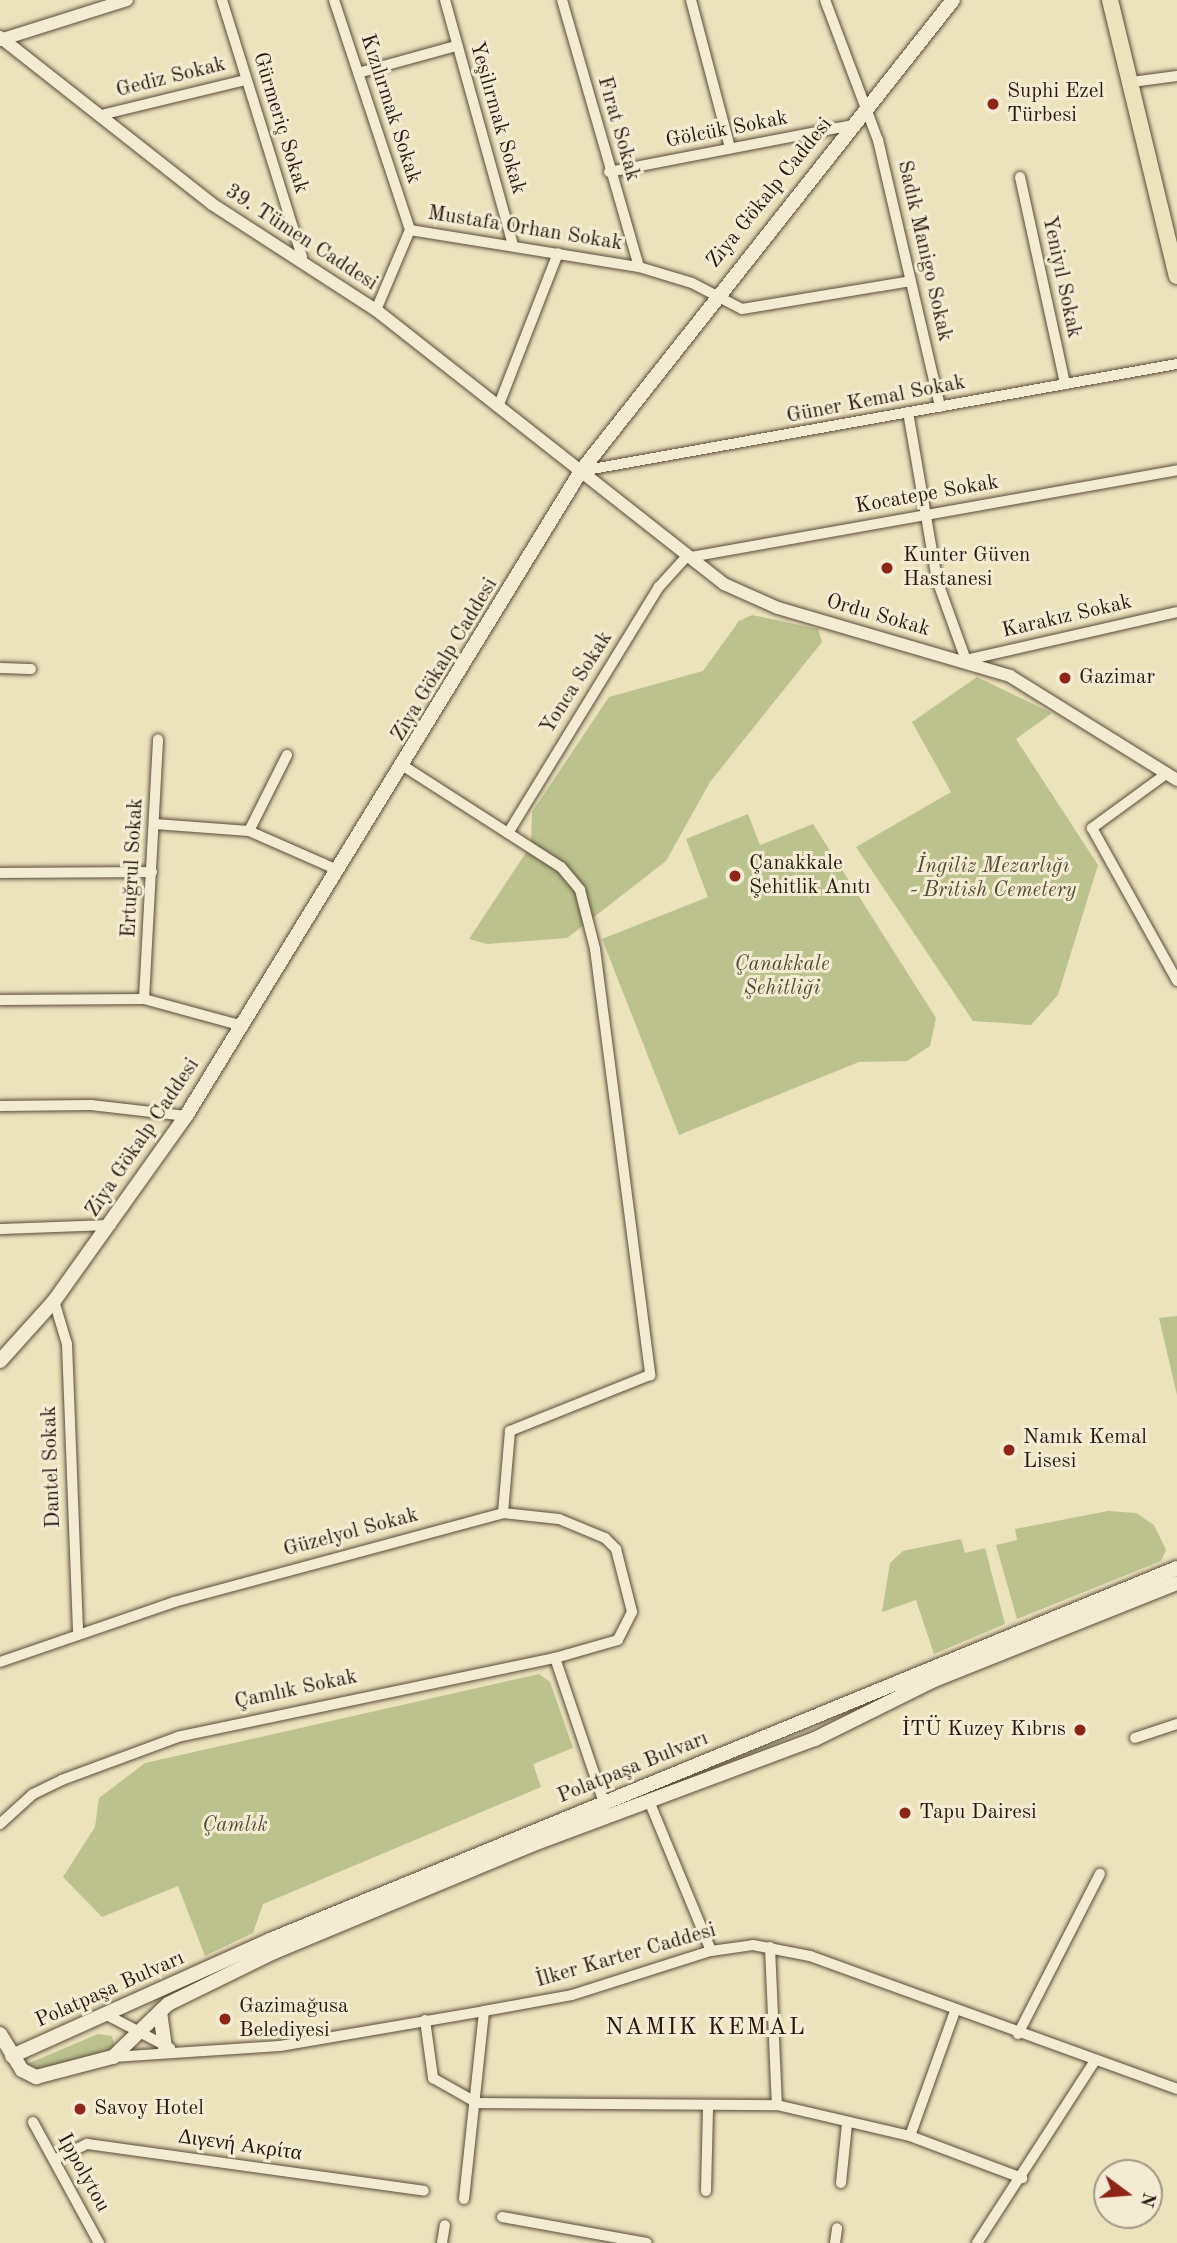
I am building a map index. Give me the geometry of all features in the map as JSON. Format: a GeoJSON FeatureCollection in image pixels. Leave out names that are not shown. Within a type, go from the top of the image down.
{"type":"FeatureCollection","features":[{"type":"Feature","properties":{"kind":"main road","name":"Ziya Gökalp Caddesi"},"geometry":{"type":"LineString","coordinates":[[0,1361],[54,1301],[111,1225],[186,1116],[405,767],[581,471],[865,106],[953,0]]}},
{"type":"Feature","properties":{"kind":"main road"},"geometry":{"type":"LineString","coordinates":[[1110,0],[1177,276]]}},
{"type":"Feature","properties":{"kind":"main road","name":"Polatpaşa Bulvarı"},"geometry":{"type":"LineString","coordinates":[[1177,1568],[930,1675],[815,1739],[649,1801],[274,1952],[160,2012],[113,2057],[36,2077],[12,2056],[109,2015],[270,1940],[604,1803],[930,1675],[1177,1583]]}},
{"type":"Feature","properties":{"kind":"main road"},"geometry":{"type":"LineString","coordinates":[[160,2012],[165,2047]]}},
{"type":"Feature","properties":{"kind":"main road"},"geometry":{"type":"LineString","coordinates":[[0,2034],[12,2056]]}},
{"type":"Feature","properties":{"kind":"street"},"geometry":{"type":"LineString","coordinates":[[1,39],[127,0]]}},
{"type":"Feature","properties":{"kind":"street","name":"Gürmeriç Sokak"},"geometry":{"type":"LineString","coordinates":[[222,0],[302,257]]}},
{"type":"Feature","properties":{"kind":"street","name":"Kızılırmak Sokak"},"geometry":{"type":"LineString","coordinates":[[334,0],[410,230]]}},
{"type":"Feature","properties":{"kind":"street","name":"Yeşilırmak Sokak"},"geometry":{"type":"LineString","coordinates":[[444,0],[513,245]]}},
{"type":"Feature","properties":{"kind":"street","name":"Fırat Sokak"},"geometry":{"type":"LineString","coordinates":[[562,0],[609,172],[639,267]]}},
{"type":"Feature","properties":{"kind":"street"},"geometry":{"type":"LineString","coordinates":[[691,0],[730,149]]}},
{"type":"Feature","properties":{"kind":"street","name":"Sadık Manigo Sokak"},"geometry":{"type":"LineString","coordinates":[[825,0],[865,106],[911,281],[940,407]]}},
{"type":"Feature","properties":{"kind":"street","name":"39. Tümen Caddesi"},"geometry":{"type":"LineString","coordinates":[[1,39],[105,114],[212,204],[302,257],[376,310],[581,471]]}},
{"type":"Feature","properties":{"kind":"street"},"geometry":{"type":"LineString","coordinates":[[358,73],[456,46]]}},
{"type":"Feature","properties":{"kind":"street"},"geometry":{"type":"LineString","coordinates":[[1132,82],[1177,76]]}},
{"type":"Feature","properties":{"kind":"street","name":"Gediz Sokak"},"geometry":{"type":"LineString","coordinates":[[105,114],[246,80]]}},
{"type":"Feature","properties":{"kind":"street","name":"Gölcük Sokak"},"geometry":{"type":"LineString","coordinates":[[609,172],[852,125]]}},
{"type":"Feature","properties":{"kind":"street","name":"Yeniyıl Sokak"},"geometry":{"type":"LineString","coordinates":[[1020,177],[1065,384]]}},
{"type":"Feature","properties":{"kind":"street","name":"Mustafa Orhan Sokak"},"geometry":{"type":"LineString","coordinates":[[376,310],[410,230],[639,267],[742,309],[911,281]]}},
{"type":"Feature","properties":{"kind":"street"},"geometry":{"type":"LineString","coordinates":[[498,407],[558,253]]}},
{"type":"Feature","properties":{"kind":"street","name":"Güner Kemal Sokak"},"geometry":{"type":"LineString","coordinates":[[581,471],[1177,364]]}},
{"type":"Feature","properties":{"kind":"street"},"geometry":{"type":"LineString","coordinates":[[908,412],[937,580],[966,660]]}},
{"type":"Feature","properties":{"kind":"street","name":"Kocatepe Sokak"},"geometry":{"type":"LineString","coordinates":[[685,558],[1177,470]]}},
{"type":"Feature","properties":{"kind":"street","name":"Ordu Sokak"},"geometry":{"type":"LineString","coordinates":[[581,471],[685,558],[778,608],[966,660],[1029,686],[1172,777]]}},
{"type":"Feature","properties":{"kind":"street","name":"Yonca Sokak"},"geometry":{"type":"LineString","coordinates":[[508,833],[659,587],[685,558]]}},
{"type":"Feature","properties":{"kind":"street","name":"Karakız Sokak"},"geometry":{"type":"LineString","coordinates":[[966,660],[1177,612]]}},
{"type":"Feature","properties":{"kind":"street"},"geometry":{"type":"LineString","coordinates":[[0,668],[31,669]]}},
{"type":"Feature","properties":{"kind":"street","name":"Ertuğrul Sokak"},"geometry":{"type":"LineString","coordinates":[[145,999],[158,739]]}},
{"type":"Feature","properties":{"kind":"street"},"geometry":{"type":"LineString","coordinates":[[249,831],[287,755]]}},
{"type":"Feature","properties":{"kind":"street"},"geometry":{"type":"LineString","coordinates":[[405,767],[561,867],[583,902],[595,949],[650,1376],[510,1431],[503,1513]]}},
{"type":"Feature","properties":{"kind":"street"},"geometry":{"type":"LineString","coordinates":[[1172,777],[1092,828],[1176,978]]}},
{"type":"Feature","properties":{"kind":"street"},"geometry":{"type":"LineString","coordinates":[[155,824],[249,831],[338,870]]}},
{"type":"Feature","properties":{"kind":"street"},"geometry":{"type":"LineString","coordinates":[[0,873],[152,872]]}},
{"type":"Feature","properties":{"kind":"street"},"geometry":{"type":"LineString","coordinates":[[0,1000],[145,999],[243,1026]]}},
{"type":"Feature","properties":{"kind":"street"},"geometry":{"type":"LineString","coordinates":[[0,1106],[91,1105],[186,1116]]}},
{"type":"Feature","properties":{"kind":"street"},"geometry":{"type":"LineString","coordinates":[[0,1229],[111,1225]]}},
{"type":"Feature","properties":{"kind":"street","name":"Dantel Sokak"},"geometry":{"type":"LineString","coordinates":[[54,1301],[67,1344],[78,1634]]}},
{"type":"Feature","properties":{"kind":"street","name":"Güzelyol Sokak"},"geometry":{"type":"LineString","coordinates":[[0,1662],[78,1634],[304,1564],[503,1513],[559,1519],[591,1530],[616,1549],[632,1612],[618,1640]]}},
{"type":"Feature","properties":{"kind":"street","name":"Çamlık Sokak"},"geometry":{"type":"LineString","coordinates":[[0,1824],[33,1794],[62,1780],[178,1737],[555,1658],[618,1640]]}},
{"type":"Feature","properties":{"kind":"street"},"geometry":{"type":"LineString","coordinates":[[555,1658],[604,1803]]}},
{"type":"Feature","properties":{"kind":"street"},"geometry":{"type":"LineString","coordinates":[[1135,1738],[1177,1724]]}},
{"type":"Feature","properties":{"kind":"street"},"geometry":{"type":"LineString","coordinates":[[649,1801],[711,1951]]}},
{"type":"Feature","properties":{"kind":"street"},"geometry":{"type":"LineString","coordinates":[[1018,2034],[1100,1874]]}},
{"type":"Feature","properties":{"kind":"street"},"geometry":{"type":"LineString","coordinates":[[770,1947],[777,2105]]}},
{"type":"Feature","properties":{"kind":"street","name":"İlker Karter Caddesi"},"geometry":{"type":"LineString","coordinates":[[113,2057],[190,2056],[484,2011],[572,1995],[711,1951],[770,1947],[1177,2089]]}},
{"type":"Feature","properties":{"kind":"street"},"geometry":{"type":"LineString","coordinates":[[464,2199],[477,2103],[484,2011]]}},
{"type":"Feature","properties":{"kind":"street"},"geometry":{"type":"LineString","coordinates":[[910,2136],[955,2011]]}},
{"type":"Feature","properties":{"kind":"street","name":"İlker Karter Caddesi"},"geometry":{"type":"LineString","coordinates":[[109,2015],[137,2035],[190,2056]]}},
{"type":"Feature","properties":{"kind":"street"},"geometry":{"type":"LineString","coordinates":[[425,2020],[433,2078],[477,2103],[708,2108],[777,2105],[847,2124],[910,2136],[1022,2178]]}},
{"type":"Feature","properties":{"kind":"street"},"geometry":{"type":"LineString","coordinates":[[977,2243],[1022,2178],[1094,2062]]}},
{"type":"Feature","properties":{"kind":"street"},"geometry":{"type":"LineString","coordinates":[[706,2191],[708,2108]]}},
{"type":"Feature","properties":{"kind":"street","name":"Ippolytou"},"geometry":{"type":"LineString","coordinates":[[33,2122],[99,2243]]}},
{"type":"Feature","properties":{"kind":"street"},"geometry":{"type":"LineString","coordinates":[[841,2183],[847,2124]]}},
{"type":"Feature","properties":{"kind":"street","name":"Διγενή Ακρίτα"},"geometry":{"type":"LineString","coordinates":[[54,2160],[87,2144],[424,2191]]}},
{"type":"Feature","properties":{"kind":"street"},"geometry":{"type":"LineString","coordinates":[[502,2217],[647,2243]]}},
{"type":"Feature","properties":{"kind":"street"},"geometry":{"type":"LineString","coordinates":[[442,2243],[445,2225]]}},
{"type":"Feature","properties":{"kind":"street"},"geometry":{"type":"LineString","coordinates":[[835,2243],[837,2228]]}},
{"type":"Feature","properties":{"kind":"green space"},"geometry":{"type":"Polygon","coordinates":[[[752,615],[818,629],[822,642],[710,782],[666,861],[567,938],[487,944],[469,939],[531,845],[532,812],[609,697],[703,671],[739,621],[752,615]]]}},
{"type":"Feature","properties":{"kind":"green space","name":"İngiliz Mezarlığı - British Cemetery"},"geometry":{"type":"Polygon","coordinates":[[[977,677],[1052,713],[1016,739],[1098,865],[1058,995],[1031,1025],[973,1021],[856,847],[951,792],[912,722],[977,677]]]}},
{"type":"Feature","properties":{"kind":"green space","name":"Çanakkale Şehitliği"},"geometry":{"type":"Polygon","coordinates":[[[748,814],[760,845],[813,824],[936,1018],[930,1046],[907,1061],[859,1062],[679,1135],[602,939],[708,897],[686,839],[748,814]]]}},
{"type":"Feature","properties":{"kind":"green space"},"geometry":{"type":"Polygon","coordinates":[[[1177,1316],[1177,1395],[1159,1318],[1177,1316]]]}},
{"type":"Feature","properties":{"kind":"green space"},"geometry":{"type":"Polygon","coordinates":[[[1108,1511],[1136,1513],[1154,1525],[1166,1550],[1161,1561],[1017,1619],[996,1545],[1017,1540],[1015,1529],[1108,1511]]]}},
{"type":"Feature","properties":{"kind":"green space"},"geometry":{"type":"Polygon","coordinates":[[[961,1539],[965,1553],[985,1548],[1005,1624],[934,1654],[916,1600],[882,1612],[890,1563],[903,1551],[961,1539]]]}},
{"type":"Feature","properties":{"kind":"green space","name":"Çamlık"},"geometry":{"type":"Polygon","coordinates":[[[539,1674],[550,1682],[573,1748],[533,1764],[541,1787],[263,1904],[253,1933],[205,1956],[178,1886],[102,1917],[63,1877],[95,1827],[99,1798],[145,1763],[539,1674]]]}},
{"type":"Feature","properties":{"kind":"green space"},"geometry":{"type":"Polygon","coordinates":[[[98,2034],[112,2036],[115,2048],[40,2070],[27,2064],[98,2034]]]}},
{"type":"Feature","properties":{"kind":"place","name":"Suphi Ezel Türbesi"},"geometry":{"type":"Point","coordinates":[993,104]}},
{"type":"Feature","properties":{"kind":"place","name":"Kunter Güven Hastanesi"},"geometry":{"type":"Point","coordinates":[887,568]}},
{"type":"Feature","properties":{"kind":"place","name":"Gazimar"},"geometry":{"type":"Point","coordinates":[1065,678]}},
{"type":"Feature","properties":{"kind":"place","name":"Çanakkale Şehitlik Anıtı"},"geometry":{"type":"Point","coordinates":[735,876]}},
{"type":"Feature","properties":{"kind":"place","name":"Namık Kemal Lisesi"},"geometry":{"type":"Point","coordinates":[1009,1450]}},
{"type":"Feature","properties":{"kind":"place","name":"İTÜ Kuzey Kıbrıs"},"geometry":{"type":"Point","coordinates":[1080,1730]}},
{"type":"Feature","properties":{"kind":"place","name":"Tapu Dairesi"},"geometry":{"type":"Point","coordinates":[905,1813]}},
{"type":"Feature","properties":{"kind":"place","name":"Gazimağusa Belediyesi"},"geometry":{"type":"Point","coordinates":[225,2019]}},
{"type":"Feature","properties":{"kind":"place","name":"Savoy Hotel"},"geometry":{"type":"Point","coordinates":[80,2109]}},
{"type":"Feature","properties":{"kind":"district","name":"NAMIK KEMAL"},"geometry":{"type":"Point","coordinates":[706,2029]}}]}
